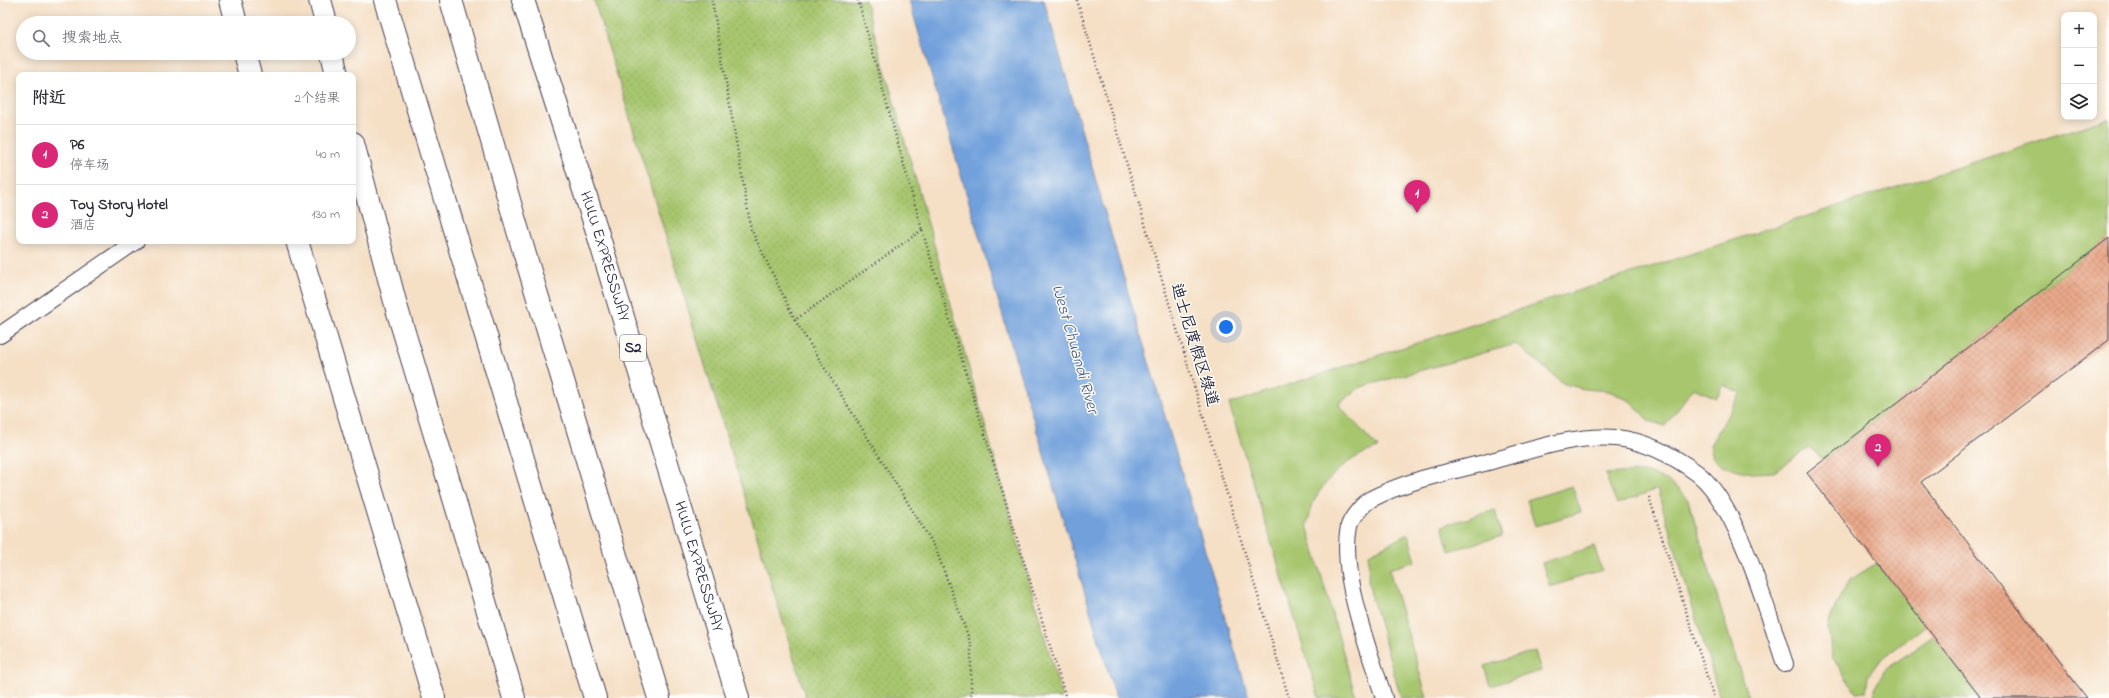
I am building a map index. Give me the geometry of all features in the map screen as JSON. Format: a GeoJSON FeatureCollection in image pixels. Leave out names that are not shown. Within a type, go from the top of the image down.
{"type":"FeatureCollection","features":[{"type":"Feature","properties":{"kind":"main road"},"geometry":{"type":"LineString","coordinates":[[230,0],[234,16]]}},
{"type":"Feature","properties":{"kind":"main road"},"geometry":{"type":"LineString","coordinates":[[320,0],[324,16]]}},
{"type":"Feature","properties":{"kind":"main road"},"geometry":{"type":"LineString","coordinates":[[384,0],[596,698]]}},
{"type":"Feature","properties":{"kind":"main road"},"geometry":{"type":"LineString","coordinates":[[451,0],[525,255],[659,698]]}},
{"type":"Feature","properties":{"kind":"main road","name":"HULU EXPRESSWAY"},"geometry":{"type":"LineString","coordinates":[[523,0],[597,231],[738,698]]}},
{"type":"Feature","properties":{"kind":"main road"},"geometry":{"type":"LineString","coordinates":[[246,60],[249,72]]}},
{"type":"Feature","properties":{"kind":"main road"},"geometry":{"type":"LineString","coordinates":[[334,60],[336,72]]}},
{"type":"Feature","properties":{"kind":"main road"},"geometry":{"type":"LineString","coordinates":[[356,154],[397,309],[514,698]]}},
{"type":"Feature","properties":{"kind":"main road"},"geometry":{"type":"LineString","coordinates":[[298,244],[434,698]]}},
{"type":"Feature","properties":{"kind":"lane"},"geometry":{"type":"LineString","coordinates":[[0,335],[132,244]]}},
{"type":"Feature","properties":{"kind":"lane"},"geometry":{"type":"LineString","coordinates":[[1384,698],[1352,590],[1346,560],[1350,524],[1368,500],[1412,482],[1580,438],[1617,438],[1646,445],[1673,457],[1699,475],[1723,504],[1745,550],[1785,664]]}},
{"type":"Feature","properties":{"kind":"path"},"geometry":{"type":"LineString","coordinates":[[712,0],[751,229],[795,320],[935,547],[971,644],[971,698]]}},
{"type":"Feature","properties":{"kind":"path"},"geometry":{"type":"LineString","coordinates":[[858,0],[922,230],[1066,698]]}},
{"type":"Feature","properties":{"kind":"path","name":"迪士尼度假区绿道"},"geometry":{"type":"LineString","coordinates":[[1077,0],[1289,698]]}},
{"type":"Feature","properties":{"kind":"path"},"geometry":{"type":"LineString","coordinates":[[795,320],[922,230]]}},
{"type":"Feature","properties":{"kind":"path"},"geometry":{"type":"LineString","coordinates":[[1649,497],[1714,698]]}},
{"type":"Feature","properties":{"kind":"green space"},"geometry":{"type":"Polygon","coordinates":[[[594,0],[865,0],[1062,698],[806,698],[594,0]]]}},
{"type":"Feature","properties":{"kind":"green space"},"geometry":{"type":"Polygon","coordinates":[[[2109,118],[2109,238],[1824,460],[1809,447],[1774,472],[1751,473],[1721,466],[1713,458],[1710,445],[1741,393],[1723,385],[1717,398],[1693,388],[1665,426],[1649,421],[1630,401],[1609,391],[1584,389],[1564,384],[1516,344],[1361,387],[1338,404],[1378,448],[1368,451],[1350,461],[1334,474],[1315,499],[1307,525],[1356,698],[1319,698],[1229,404],[2109,118]]]}},
{"type":"Feature","properties":{"kind":"green space"},"geometry":{"type":"Polygon","coordinates":[[[1636,472],[1653,475],[1671,483],[1688,500],[1748,698],[1720,698],[1657,489],[1617,504],[1605,474],[1636,472]]]}},
{"type":"Feature","properties":{"kind":"green space"},"geometry":{"type":"Polygon","coordinates":[[[1572,486],[1581,512],[1535,526],[1527,500],[1572,486]]]}},
{"type":"Feature","properties":{"kind":"green space"},"geometry":{"type":"Polygon","coordinates":[[[1495,510],[1502,536],[1449,551],[1442,526],[1495,510]]]}},
{"type":"Feature","properties":{"kind":"green space"},"geometry":{"type":"Polygon","coordinates":[[[1408,534],[1416,561],[1389,569],[1427,698],[1401,698],[1368,581],[1369,554],[1408,534]]]}},
{"type":"Feature","properties":{"kind":"green space"},"geometry":{"type":"Polygon","coordinates":[[[1594,546],[1602,570],[1550,587],[1542,563],[1594,546]]]}},
{"type":"Feature","properties":{"kind":"green space"},"geometry":{"type":"Polygon","coordinates":[[[1877,563],[1925,626],[1879,661],[1868,676],[1866,692],[1856,693],[1832,657],[1828,626],[1836,604],[1850,580],[1877,563]]]}},
{"type":"Feature","properties":{"kind":"green space"},"geometry":{"type":"Polygon","coordinates":[[[1933,636],[1981,698],[1875,698],[1874,689],[1885,670],[1933,636]]]}},
{"type":"Feature","properties":{"kind":"green space"},"geometry":{"type":"Polygon","coordinates":[[[1535,651],[1541,671],[1490,686],[1484,666],[1535,651]]]}},
{"type":"Feature","properties":{"kind":"water","name":"West Chuandi River"},"geometry":{"type":"Polygon","coordinates":[[[909,0],[1044,0],[1125,282],[1249,698],[1116,698],[909,0]]]}},
{"type":"Feature","properties":{"kind":"building"},"geometry":{"type":"Polygon","coordinates":[[[2109,238],[2109,340],[1921,482],[2087,698],[1981,698],[1807,473],[2109,238]]]}},
{"type":"Feature","properties":{"kind":"place","name":"P6"},"geometry":{"type":"Point","coordinates":[1417,213]}},
{"type":"Feature","properties":{"kind":"place","name":"Toy Story Hotel"},"geometry":{"type":"Point","coordinates":[1878,467]}}]}
